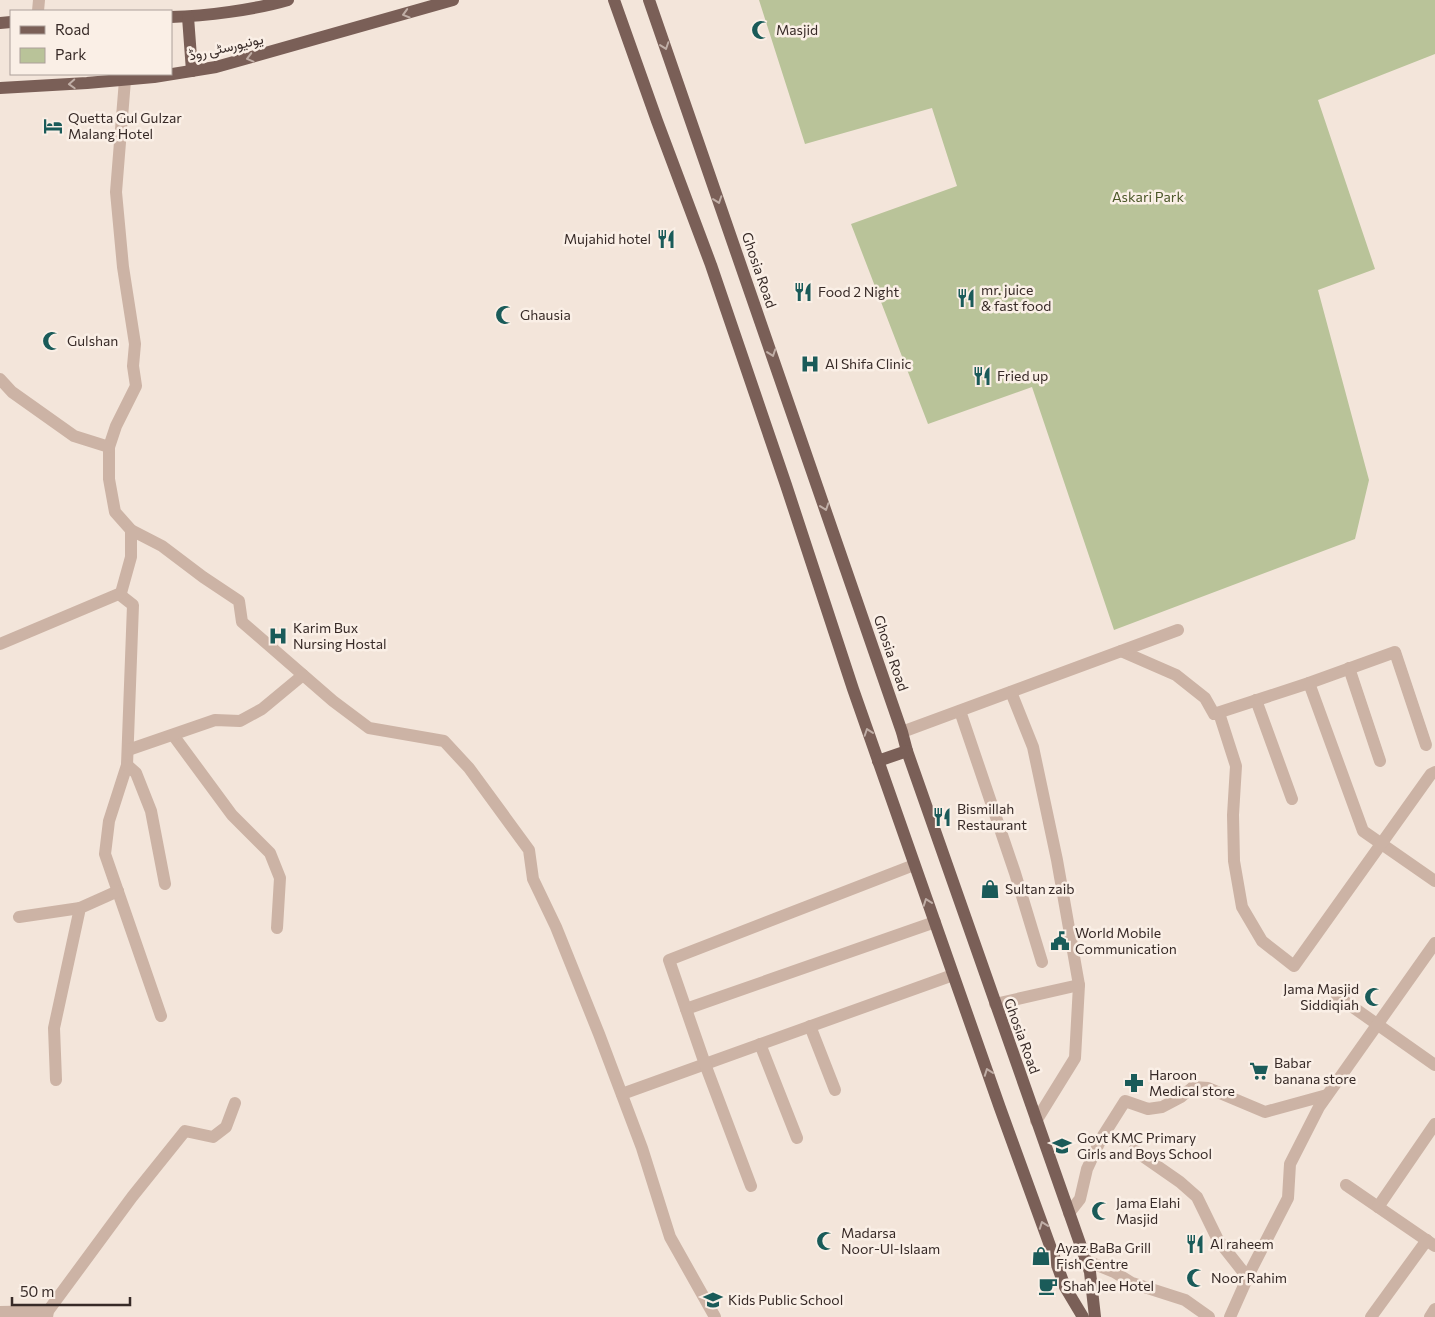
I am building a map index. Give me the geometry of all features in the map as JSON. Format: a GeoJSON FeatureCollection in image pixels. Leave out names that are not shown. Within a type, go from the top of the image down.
{"type":"FeatureCollection","features":[{"type":"Feature","properties":{"kind":"main road"},"geometry":{"type":"LineString","coordinates":[[172,17],[188,17],[288,0]]}},
{"type":"Feature","properties":{"kind":"main road","name":"یونیورسٹی روڈ"},"geometry":{"type":"LineString","coordinates":[[172,75],[216,67],[453,0]]}},
{"type":"Feature","properties":{"kind":"main road"},"geometry":{"type":"LineString","coordinates":[[614,0],[656,121],[708,256],[934,922],[1065,1287],[1083,1317]]}},
{"type":"Feature","properties":{"kind":"main road","name":"Ghosia Road"},"geometry":{"type":"LineString","coordinates":[[649,0],[907,751],[1090,1272],[1095,1317]]}},
{"type":"Feature","properties":{"kind":"main road"},"geometry":{"type":"LineString","coordinates":[[188,17],[192,71]]}},
{"type":"Feature","properties":{"kind":"main road","name":"یونیورسٹی روڈ"},"geometry":{"type":"LineString","coordinates":[[0,88],[154,78],[170,75]]}},
{"type":"Feature","properties":{"kind":"main road"},"geometry":{"type":"LineString","coordinates":[[878,761],[907,751]]}},
{"type":"Feature","properties":{"kind":"street"},"geometry":{"type":"LineString","coordinates":[[125,80],[116,192],[123,267],[135,344],[133,366],[136,386],[108,447],[109,479],[115,512],[131,530],[162,546],[239,601],[242,622],[333,701],[369,728],[444,741],[469,768],[529,850],[533,879],[556,927],[622,1094],[642,1148],[670,1236],[715,1317]]}},
{"type":"Feature","properties":{"kind":"street"},"geometry":{"type":"LineString","coordinates":[[0,380],[12,392],[74,436],[108,447]]}},
{"type":"Feature","properties":{"kind":"street"},"geometry":{"type":"LineString","coordinates":[[0,644],[121,593],[131,557],[131,530]]}},
{"type":"Feature","properties":{"kind":"street"},"geometry":{"type":"LineString","coordinates":[[119,594],[133,605],[128,750],[127,765],[109,821],[105,854],[161,1016]]}},
{"type":"Feature","properties":{"kind":"street"},"geometry":{"type":"LineString","coordinates":[[902,732],[1178,630]]}},
{"type":"Feature","properties":{"kind":"street"},"geometry":{"type":"LineString","coordinates":[[1121,651],[1176,675],[1204,698],[1214,714],[1395,652],[1426,745]]}},
{"type":"Feature","properties":{"kind":"street"},"geometry":{"type":"LineString","coordinates":[[1349,668],[1380,761]]}},
{"type":"Feature","properties":{"kind":"street"},"geometry":{"type":"LineString","coordinates":[[128,750],[215,720],[240,720],[262,709],[303,675]]}},
{"type":"Feature","properties":{"kind":"street"},"geometry":{"type":"LineString","coordinates":[[1309,683],[1363,831],[1435,881]]}},
{"type":"Feature","properties":{"kind":"street"},"geometry":{"type":"LineString","coordinates":[[1011,692],[1033,747],[1057,860],[1079,985],[1075,1058],[1036,1121]]}},
{"type":"Feature","properties":{"kind":"street"},"geometry":{"type":"LineString","coordinates":[[1256,700],[1292,799]]}},
{"type":"Feature","properties":{"kind":"street"},"geometry":{"type":"LineString","coordinates":[[960,711],[1015,873],[1042,962]]}},
{"type":"Feature","properties":{"kind":"street"},"geometry":{"type":"LineString","coordinates":[[1219,713],[1236,766],[1234,861],[1242,907],[1262,941],[1294,966],[1380,843],[1431,774],[1435,772]]}},
{"type":"Feature","properties":{"kind":"street"},"geometry":{"type":"LineString","coordinates":[[173,735],[232,815],[270,853],[280,878],[277,928]]}},
{"type":"Feature","properties":{"kind":"street"},"geometry":{"type":"LineString","coordinates":[[127,765],[136,773],[151,811],[165,884]]}},
{"type":"Feature","properties":{"kind":"street"},"geometry":{"type":"LineString","coordinates":[[751,1186],[705,1064],[669,960],[914,865]]}},
{"type":"Feature","properties":{"kind":"street"},"geometry":{"type":"LineString","coordinates":[[19,917],[80,908],[118,891]]}},
{"type":"Feature","properties":{"kind":"street"},"geometry":{"type":"LineString","coordinates":[[56,1080],[54,1028],[80,908]]}},
{"type":"Feature","properties":{"kind":"street"},"geometry":{"type":"LineString","coordinates":[[686,1009],[934,922]]}},
{"type":"Feature","properties":{"kind":"street"},"geometry":{"type":"LineString","coordinates":[[1230,1317],[1288,1198],[1290,1164],[1319,1107],[1435,943]]}},
{"type":"Feature","properties":{"kind":"street"},"geometry":{"type":"LineString","coordinates":[[622,1094],[953,975]]}},
{"type":"Feature","properties":{"kind":"street"},"geometry":{"type":"LineString","coordinates":[[995,1004],[1079,985]]}},
{"type":"Feature","properties":{"kind":"street"},"geometry":{"type":"LineString","coordinates":[[1337,996],[1435,1065]]}},
{"type":"Feature","properties":{"kind":"street"},"geometry":{"type":"LineString","coordinates":[[810,1026],[835,1090]]}},
{"type":"Feature","properties":{"kind":"street"},"geometry":{"type":"LineString","coordinates":[[760,1044],[796,1138]]}},
{"type":"Feature","properties":{"kind":"street"},"geometry":{"type":"LineString","coordinates":[[1069,1213],[1080,1200],[1087,1169],[1101,1139],[1125,1101],[1148,1109],[1162,1108],[1193,1088],[1208,1088],[1265,1112],[1327,1095]]}},
{"type":"Feature","properties":{"kind":"street"},"geometry":{"type":"LineString","coordinates":[[0,1312],[47,1314],[132,1197],[185,1131],[213,1137],[226,1127],[234,1103]]}},
{"type":"Feature","properties":{"kind":"street"},"geometry":{"type":"LineString","coordinates":[[1378,1207],[1435,1124]]}},
{"type":"Feature","properties":{"kind":"street"},"geometry":{"type":"LineString","coordinates":[[1134,1150],[1180,1182],[1197,1197],[1218,1240],[1248,1278]]}},
{"type":"Feature","properties":{"kind":"street"},"geometry":{"type":"LineString","coordinates":[[1346,1185],[1431,1243],[1371,1317]]}},
{"type":"Feature","properties":{"kind":"street"},"geometry":{"type":"LineString","coordinates":[[1085,1260],[1114,1272],[1132,1283],[1185,1300],[1209,1317]]}},
{"type":"Feature","properties":{"kind":"street"},"geometry":{"type":"LineString","coordinates":[[1430,1317],[1435,1310]]}},
{"type":"Feature","properties":{"kind":"green space","name":"Askari Park"},"geometry":{"type":"Polygon","coordinates":[[[759,0],[1435,0],[1435,54],[1318,100],[1375,269],[1318,290],[1369,480],[1355,539],[1114,630],[1032,387],[928,424],[851,224],[957,186],[932,108],[805,144],[759,0]]]}},
{"type":"Feature","properties":{"kind":"place","name":"Masjid"},"geometry":{"type":"Point","coordinates":[761,30]}},
{"type":"Feature","properties":{"kind":"place","name":"Quetta Gul Gulzar Malang Hotel"},"geometry":{"type":"Point","coordinates":[53,126]}},
{"type":"Feature","properties":{"kind":"place","name":"Mujahid hotel"},"geometry":{"type":"Point","coordinates":[666,239]}},
{"type":"Feature","properties":{"kind":"place","name":"Food 2 Night"},"geometry":{"type":"Point","coordinates":[803,292]}},
{"type":"Feature","properties":{"kind":"place","name":"mr. juice & fast food"},"geometry":{"type":"Point","coordinates":[966,298]}},
{"type":"Feature","properties":{"kind":"place","name":"Ghausia"},"geometry":{"type":"Point","coordinates":[505,315]}},
{"type":"Feature","properties":{"kind":"place","name":"Gulshan"},"geometry":{"type":"Point","coordinates":[52,341]}},
{"type":"Feature","properties":{"kind":"place","name":"Al Shifa Clinic"},"geometry":{"type":"Point","coordinates":[810,364]}},
{"type":"Feature","properties":{"kind":"place","name":"Fried up"},"geometry":{"type":"Point","coordinates":[982,376]}},
{"type":"Feature","properties":{"kind":"place","name":"Karim Bux Nursing Hostal"},"geometry":{"type":"Point","coordinates":[278,636]}},
{"type":"Feature","properties":{"kind":"place","name":"Bismillah Restaurant"},"geometry":{"type":"Point","coordinates":[942,817]}},
{"type":"Feature","properties":{"kind":"place","name":"Sultan zaib"},"geometry":{"type":"Point","coordinates":[990,889]}},
{"type":"Feature","properties":{"kind":"place","name":"World Mobile Communication"},"geometry":{"type":"Point","coordinates":[1060,941]}},
{"type":"Feature","properties":{"kind":"place","name":"Jama Masjid Siddiqiah"},"geometry":{"type":"Point","coordinates":[1374,997]}},
{"type":"Feature","properties":{"kind":"place","name":"Babar banana store"},"geometry":{"type":"Point","coordinates":[1259,1071]}},
{"type":"Feature","properties":{"kind":"place","name":"Haroon Medical store"},"geometry":{"type":"Point","coordinates":[1134,1083]}},
{"type":"Feature","properties":{"kind":"place","name":"Govt KMC Primary Girls and Boys School"},"geometry":{"type":"Point","coordinates":[1062,1146]}},
{"type":"Feature","properties":{"kind":"place","name":"Jama Elahi Masjid"},"geometry":{"type":"Point","coordinates":[1101,1211]}},
{"type":"Feature","properties":{"kind":"place","name":"Madarsa Noor-Ul-Islaam"},"geometry":{"type":"Point","coordinates":[826,1241]}},
{"type":"Feature","properties":{"kind":"place","name":"Al raheem"},"geometry":{"type":"Point","coordinates":[1195,1244]}},
{"type":"Feature","properties":{"kind":"place","name":"Ayaz BaBa Grill Fish Centre"},"geometry":{"type":"Point","coordinates":[1041,1256]}},
{"type":"Feature","properties":{"kind":"place","name":"Noor Rahim"},"geometry":{"type":"Point","coordinates":[1196,1278]}},
{"type":"Feature","properties":{"kind":"place","name":"Shah Jee Hotel"},"geometry":{"type":"Point","coordinates":[1048,1286]}},
{"type":"Feature","properties":{"kind":"place","name":"Kids Public School"},"geometry":{"type":"Point","coordinates":[713,1300]}}]}
